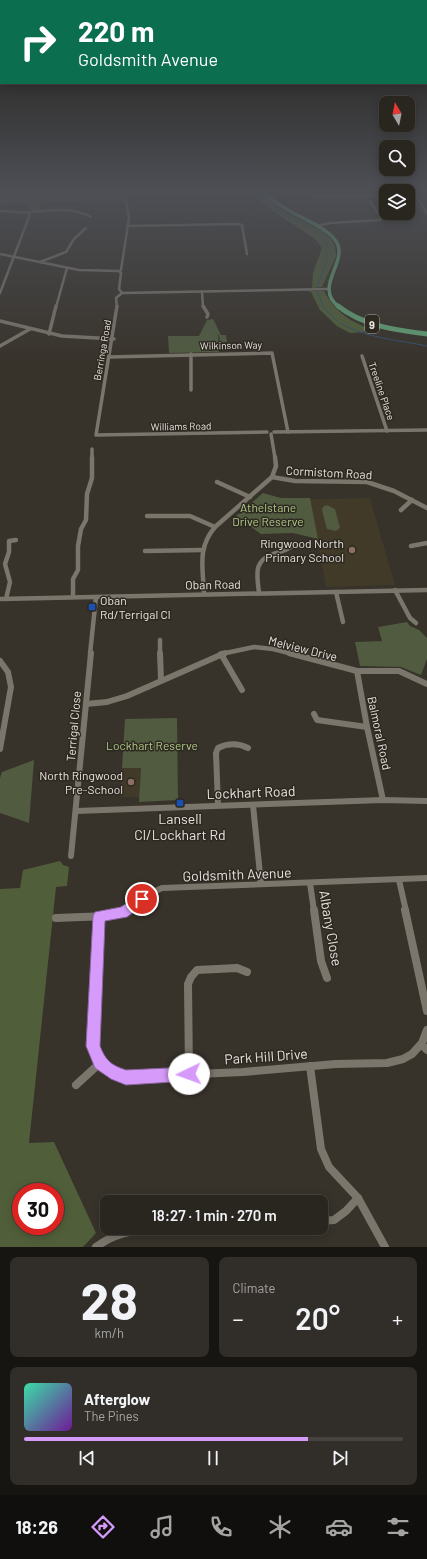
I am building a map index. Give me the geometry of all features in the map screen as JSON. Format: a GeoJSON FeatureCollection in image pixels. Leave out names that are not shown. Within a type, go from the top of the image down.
{"type":"FeatureCollection","features":[{"type":"Feature","properties":{"kind":"main road"},"geometry":{"type":"LineString","coordinates":[[328,289],[329,280],[339,250]]}},
{"type":"Feature","properties":{"kind":"main road","name":"9"},"geometry":{"type":"LineString","coordinates":[[328,289],[337,306],[351,316],[385,327],[427,334]]}},
{"type":"Feature","properties":{"kind":"street"},"geometry":{"type":"LineString","coordinates":[[0,293],[17,250]]}},
{"type":"Feature","properties":{"kind":"street"},"geometry":{"type":"LineString","coordinates":[[40,262],[67,252],[68,250]]}},
{"type":"Feature","properties":{"kind":"street","name":"Berringa Road"},"geometry":{"type":"LineString","coordinates":[[96,435],[110,348],[114,340],[118,305],[116,298],[122,292],[119,289],[124,250]]}},
{"type":"Feature","properties":{"kind":"street"},"geometry":{"type":"LineString","coordinates":[[0,254],[68,268],[89,271],[120,272]]}},
{"type":"Feature","properties":{"kind":"street"},"geometry":{"type":"LineString","coordinates":[[48,334],[65,271],[68,268]]}},
{"type":"Feature","properties":{"kind":"street"},"geometry":{"type":"LineString","coordinates":[[122,292],[328,289]]}},
{"type":"Feature","properties":{"kind":"street"},"geometry":{"type":"LineString","coordinates":[[202,292],[203,308],[208,314],[207,317]]}},
{"type":"Feature","properties":{"kind":"street"},"geometry":{"type":"LineString","coordinates":[[0,321],[48,334],[114,340]]}},
{"type":"Feature","properties":{"kind":"street"},"geometry":{"type":"LineString","coordinates":[[0,346],[30,329]]}},
{"type":"Feature","properties":{"kind":"street","name":"Wilkinson Way"},"geometry":{"type":"LineString","coordinates":[[109,357],[272,353],[288,432]]}},
{"type":"Feature","properties":{"kind":"street"},"geometry":{"type":"LineString","coordinates":[[190,354],[191,390]]}},
{"type":"Feature","properties":{"kind":"street","name":"Treeline Place"},"geometry":{"type":"LineString","coordinates":[[362,356],[388,430]]}},
{"type":"Feature","properties":{"kind":"street","name":"Williams Road"},"geometry":{"type":"LineString","coordinates":[[96,435],[427,430]]}},
{"type":"Feature","properties":{"kind":"street"},"geometry":{"type":"LineString","coordinates":[[204,594],[202,550],[207,536],[215,527],[272,477],[276,466],[271,433]]}},
{"type":"Feature","properties":{"kind":"street"},"geometry":{"type":"LineString","coordinates":[[72,598],[73,579],[78,570],[76,556],[81,529],[86,520],[86,494],[92,478],[92,450]]}},
{"type":"Feature","properties":{"kind":"street","name":"Cormistom Road"},"geometry":{"type":"LineString","coordinates":[[272,477],[297,482],[369,482],[384,487],[427,508]]}},
{"type":"Feature","properties":{"kind":"street"},"geometry":{"type":"LineString","coordinates":[[217,482],[250,497]]}},
{"type":"Feature","properties":{"kind":"street"},"geometry":{"type":"LineString","coordinates":[[401,510],[412,500]]}},
{"type":"Feature","properties":{"kind":"street"},"geometry":{"type":"LineString","coordinates":[[147,516],[190,516],[215,527]]}},
{"type":"Feature","properties":{"kind":"street"},"geometry":{"type":"LineString","coordinates":[[3,599],[10,582],[5,564],[9,552],[9,541],[16,540]]}},
{"type":"Feature","properties":{"kind":"street"},"geometry":{"type":"LineString","coordinates":[[411,546],[427,543]]}},
{"type":"Feature","properties":{"kind":"street"},"geometry":{"type":"LineString","coordinates":[[259,593],[257,570],[258,563],[269,555],[287,550],[291,547]]}},
{"type":"Feature","properties":{"kind":"street"},"geometry":{"type":"LineString","coordinates":[[145,551],[202,550]]}},
{"type":"Feature","properties":{"kind":"street"},"geometry":{"type":"LineString","coordinates":[[395,590],[410,618],[416,623]]}},
{"type":"Feature","properties":{"kind":"street","name":"Oban Road"},"geometry":{"type":"LineString","coordinates":[[3,599],[427,590]]}},
{"type":"Feature","properties":{"kind":"street"},"geometry":{"type":"LineString","coordinates":[[336,592],[343,622]]}},
{"type":"Feature","properties":{"kind":"street","name":"Terrigal Close"},"geometry":{"type":"LineString","coordinates":[[71,856],[96,597]]}},
{"type":"Feature","properties":{"kind":"street"},"geometry":{"type":"LineString","coordinates":[[160,640],[162,680]]}},
{"type":"Feature","properties":{"kind":"street","name":"Melview Drive"},"geometry":{"type":"LineString","coordinates":[[86,704],[107,702],[127,696],[221,654],[254,648],[273,649],[357,671],[399,671],[427,684]]}},
{"type":"Feature","properties":{"kind":"street"},"geometry":{"type":"LineString","coordinates":[[221,654],[242,690]]}},
{"type":"Feature","properties":{"kind":"street"},"geometry":{"type":"LineString","coordinates":[[0,661],[8,672],[11,687],[0,749]]}},
{"type":"Feature","properties":{"kind":"street","name":"Balmoral Road"},"geometry":{"type":"LineString","coordinates":[[357,671],[367,727],[384,800]]}},
{"type":"Feature","properties":{"kind":"street"},"geometry":{"type":"LineString","coordinates":[[314,714],[317,720],[367,727]]}},
{"type":"Feature","properties":{"kind":"street"},"geometry":{"type":"LineString","coordinates":[[218,805],[216,753],[218,748],[229,744],[243,745],[248,748]]}},
{"type":"Feature","properties":{"kind":"street","name":"Lockhart Road"},"geometry":{"type":"LineString","coordinates":[[76,811],[384,800],[427,801]]}},
{"type":"Feature","properties":{"kind":"street"},"geometry":{"type":"LineString","coordinates":[[253,805],[261,884]]}},
{"type":"Feature","properties":{"kind":"street","name":"Goldsmith Avenue"},"geometry":{"type":"LineString","coordinates":[[56,918],[99,916],[123,913],[150,893],[162,888],[427,878]]}},
{"type":"Feature","properties":{"kind":"street"},"geometry":{"type":"LineString","coordinates":[[399,880],[427,1011]]}},
{"type":"Feature","properties":{"kind":"street","name":"Albany Close"},"geometry":{"type":"LineString","coordinates":[[310,883],[321,961],[327,978]]}},
{"type":"Feature","properties":{"kind":"street"},"geometry":{"type":"LineString","coordinates":[[76,1085],[100,1063],[93,1046],[99,916]]}},
{"type":"Feature","properties":{"kind":"street"},"geometry":{"type":"LineString","coordinates":[[189,1074],[188,984],[191,977],[197,970],[237,968],[247,972]]}},
{"type":"Feature","properties":{"kind":"street","name":"Park Hill Drive"},"geometry":{"type":"LineString","coordinates":[[100,1063],[116,1074],[126,1078],[390,1062],[404,1059],[424,1047],[427,1030]]}},
{"type":"Feature","properties":{"kind":"street"},"geometry":{"type":"LineString","coordinates":[[310,1066],[321,1149],[329,1167],[358,1198],[385,1247]]}},
{"type":"Feature","properties":{"kind":"street"},"geometry":{"type":"LineString","coordinates":[[328,1220],[334,1220],[346,1211],[358,1198]]}},
{"type":"Feature","properties":{"kind":"street"},"geometry":{"type":"LineString","coordinates":[[96,1247],[113,1235]]}},
{"type":"Feature","properties":{"kind":"shaded area","name":"Ringwood North Primary School"},"geometry":{"type":"Polygon","coordinates":[[[370,498],[395,585],[326,587],[310,499],[370,498]]]}},
{"type":"Feature","properties":{"kind":"shaded area","name":"North Ringwood Pre-School"},"geometry":{"type":"Polygon","coordinates":[[[141,767],[140,797],[120,797],[122,768],[141,767]]]}},
{"type":"Feature","properties":{"kind":"green space"},"geometry":{"type":"Polygon","coordinates":[[[321,250],[335,250],[336,256],[322,287],[312,288],[313,273],[321,250]]]}},
{"type":"Feature","properties":{"kind":"green space"},"geometry":{"type":"Polygon","coordinates":[[[308,291],[324,291],[340,312],[354,322],[379,331],[350,333],[337,326],[320,310],[311,292],[308,291]]]}},
{"type":"Feature","properties":{"kind":"green space"},"geometry":{"type":"Polygon","coordinates":[[[213,319],[221,335],[226,335],[227,342],[220,342],[218,335],[219,352],[169,353],[168,336],[199,336],[207,320],[213,319]]]}},
{"type":"Feature","properties":{"kind":"green space","name":"Athelstane Drive Reserve"},"geometry":{"type":"Polygon","coordinates":[[[263,493],[281,498],[310,498],[318,539],[293,533],[261,534],[236,516],[263,493]]]}},
{"type":"Feature","properties":{"kind":"green space"},"geometry":{"type":"Polygon","coordinates":[[[327,505],[335,509],[340,528],[336,531],[327,529],[322,510],[323,507],[327,505]]]}},
{"type":"Feature","properties":{"kind":"green space"},"geometry":{"type":"Polygon","coordinates":[[[407,622],[410,626],[419,630],[427,638],[427,659],[421,675],[401,667],[360,666],[355,642],[382,641],[378,627],[407,622]]]}},
{"type":"Feature","properties":{"kind":"green space","name":"Lockhart Reserve"},"geometry":{"type":"Polygon","coordinates":[[[177,718],[178,800],[139,802],[141,768],[122,768],[125,719],[177,718]]]}},
{"type":"Feature","properties":{"kind":"green space"},"geometry":{"type":"Polygon","coordinates":[[[34,760],[29,823],[0,813],[0,778],[2,772],[34,760]]]}},
{"type":"Feature","properties":{"kind":"green space"},"geometry":{"type":"Polygon","coordinates":[[[60,861],[63,865],[69,867],[67,886],[56,887],[29,1143],[54,1142],[96,1233],[83,1247],[0,1247],[0,889],[20,888],[23,870],[60,861]]]}},
{"type":"Feature","properties":{"kind":"waterway"},"geometry":{"type":"LineString","coordinates":[[317,288],[327,259],[325,250]]}},
{"type":"Feature","properties":{"kind":"waterway"},"geometry":{"type":"LineString","coordinates":[[317,292],[324,308],[337,321]]}},
{"type":"Feature","properties":{"kind":"waterway"},"geometry":{"type":"LineString","coordinates":[[340,323],[360,332],[382,338],[427,346]]}},
{"type":"Feature","properties":{"kind":"place","name":"Ringwood North Primary School"},"geometry":{"type":"Point","coordinates":[352,550]}},
{"type":"Feature","properties":{"kind":"place","name":"Oban Rd/Terrigal Cl"},"geometry":{"type":"Point","coordinates":[92,607]}},
{"type":"Feature","properties":{"kind":"place","name":"North Ringwood Pre-School"},"geometry":{"type":"Point","coordinates":[131,782]}},
{"type":"Feature","properties":{"kind":"place","name":"Lansell Cl/Lockhart Rd"},"geometry":{"type":"Point","coordinates":[180,803]}},
{"type":"Feature","properties":{"kind":"route"},"geometry":{"type":"LineString","coordinates":[[142,899],[123,913],[99,916],[93,1046],[100,1063],[116,1074],[126,1078],[189,1074]]}}]}
